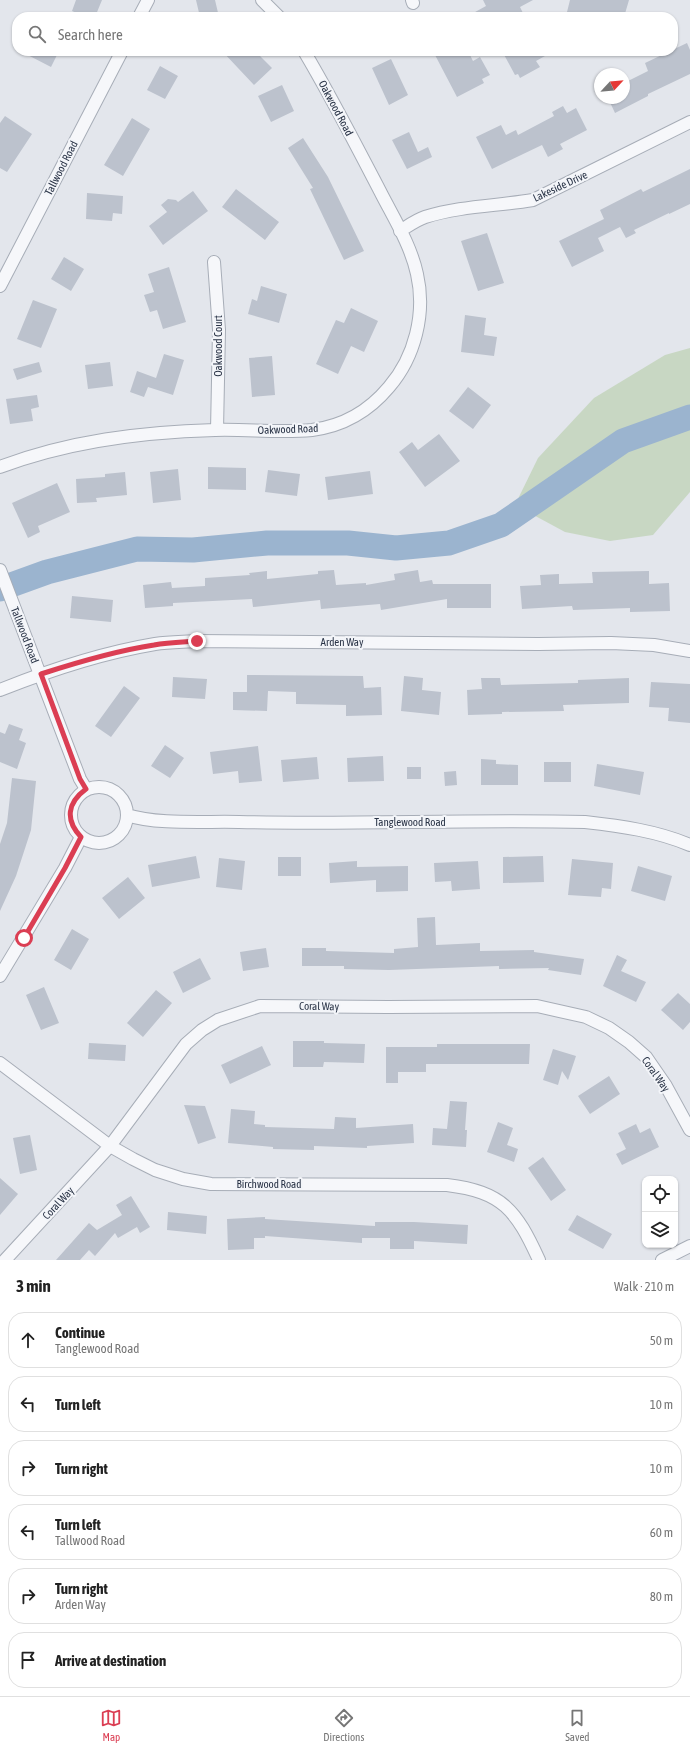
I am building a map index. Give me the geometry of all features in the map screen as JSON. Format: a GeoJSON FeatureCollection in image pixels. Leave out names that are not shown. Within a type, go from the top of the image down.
{"type":"FeatureCollection","features":[{"type":"Feature","properties":{"kind":"street"},"geometry":{"type":"LineString","coordinates":[[142,12],[148,0]]}},
{"type":"Feature","properties":{"kind":"street"},"geometry":{"type":"LineString","coordinates":[[262,0],[274,12]]}},
{"type":"Feature","properties":{"kind":"street","name":"Tallwood Road"},"geometry":{"type":"LineString","coordinates":[[0,286],[119,56]]}},
{"type":"Feature","properties":{"kind":"street","name":"Oakwood Road"},"geometry":{"type":"LineString","coordinates":[[0,467],[28,457],[86,442],[143,434],[216,430],[312,430],[335,425],[361,412],[379,399],[395,380],[405,364],[416,338],[420,292],[417,273],[400,231],[358,148],[307,56]]}},
{"type":"Feature","properties":{"kind":"street","name":"Lakeside Drive"},"geometry":{"type":"LineString","coordinates":[[400,231],[423,218],[444,212],[466,207],[533,200],[690,122]]}},
{"type":"Feature","properties":{"kind":"street","name":"Oakwood Court"},"geometry":{"type":"LineString","coordinates":[[214,262],[219,330],[216,430]]}},
{"type":"Feature","properties":{"kind":"street","name":"Tallwood Road"},"geometry":{"type":"LineString","coordinates":[[0,570],[80,779],[86,789]]}},
{"type":"Feature","properties":{"kind":"street","name":"Arden Way"},"geometry":{"type":"LineString","coordinates":[[0,690],[41,674],[84,660],[120,651],[155,644],[197,641],[538,644],[611,643],[654,645],[690,651]]}},
{"type":"Feature","properties":{"kind":"street"},"geometry":{"type":"LineString","coordinates":[[96,786],[105,787],[114,791],[123,801],[127,815],[126,824],[122,832],[115,839],[98,844],[88,842],[74,830],[70,812],[78,795],[86,789],[96,786]]}},
{"type":"Feature","properties":{"kind":"street","name":"Tanglewood Road"},"geometry":{"type":"LineString","coordinates":[[127,815],[136,818],[156,820],[261,823],[585,822],[632,828],[677,839],[690,845]]}},
{"type":"Feature","properties":{"kind":"street"},"geometry":{"type":"LineString","coordinates":[[0,976],[65,868],[81,837]]}},
{"type":"Feature","properties":{"kind":"street","name":"Coral Way"},"geometry":{"type":"LineString","coordinates":[[5,1260],[110,1146],[174,1058],[186,1044],[202,1030],[218,1020],[260,1006],[537,1006],[586,1018],[609,1028],[629,1042],[646,1057],[666,1086],[690,1130]]}},
{"type":"Feature","properties":{"kind":"street","name":"Birchwood Road"},"geometry":{"type":"LineString","coordinates":[[0,1063],[110,1146],[133,1160],[155,1170],[183,1179],[211,1184],[447,1185],[468,1188],[483,1192],[495,1198],[507,1208],[527,1235],[539,1260]]}},
{"type":"Feature","properties":{"kind":"street"},"geometry":{"type":"LineString","coordinates":[[662,1260],[690,1246]]}},
{"type":"Feature","properties":{"kind":"green space"},"geometry":{"type":"Polygon","coordinates":[[[690,348],[690,492],[653,535],[610,541],[565,532],[515,505],[538,458],[594,398],[665,355],[690,348]]]}},
{"type":"Feature","properties":{"kind":"building"},"geometry":{"type":"Polygon","coordinates":[[[76,0],[102,0],[97,12],[72,11],[76,0]]]}},
{"type":"Feature","properties":{"kind":"building"},"geometry":{"type":"Polygon","coordinates":[[[196,0],[215,0],[218,12],[199,12],[196,0]]]}},
{"type":"Feature","properties":{"kind":"building"},"geometry":{"type":"Polygon","coordinates":[[[483,0],[533,0],[520,7],[522,12],[475,12],[486,6],[483,0]]]}},
{"type":"Feature","properties":{"kind":"building"},"geometry":{"type":"Polygon","coordinates":[[[570,0],[629,0],[625,12],[567,12],[570,0]]]}},
{"type":"Feature","properties":{"kind":"building"},"geometry":{"type":"Polygon","coordinates":[[[687,43],[690,50],[690,74],[648,94],[648,96],[615,113],[611,104],[630,104],[630,80],[648,71],[645,63],[660,56],[678,56],[678,47],[687,43]]]}},
{"type":"Feature","properties":{"kind":"building"},"geometry":{"type":"Polygon","coordinates":[[[30,56],[56,56],[51,67],[30,56]]]}},
{"type":"Feature","properties":{"kind":"building"},"geometry":{"type":"Polygon","coordinates":[[[227,56],[260,56],[272,68],[254,85],[227,56]]]}},
{"type":"Feature","properties":{"kind":"building"},"geometry":{"type":"Polygon","coordinates":[[[436,56],[470,56],[473,61],[480,57],[490,75],[482,79],[484,83],[457,97],[436,56]]]}},
{"type":"Feature","properties":{"kind":"building"},"geometry":{"type":"Polygon","coordinates":[[[505,56],[545,56],[536,61],[540,67],[520,78],[518,74],[515,75],[505,56]]]}},
{"type":"Feature","properties":{"kind":"building"},"geometry":{"type":"Polygon","coordinates":[[[391,59],[408,95],[389,105],[372,68],[391,59]]]}},
{"type":"Feature","properties":{"kind":"building"},"geometry":{"type":"Polygon","coordinates":[[[160,66],[178,76],[165,99],[147,90],[160,66]]]}},
{"type":"Feature","properties":{"kind":"building"},"geometry":{"type":"Polygon","coordinates":[[[282,85],[294,111],[271,122],[258,96],[282,85]]]}},
{"type":"Feature","properties":{"kind":"building"},"geometry":{"type":"Polygon","coordinates":[[[563,106],[567,113],[576,108],[587,130],[560,144],[563,149],[548,157],[542,145],[492,169],[476,137],[501,125],[506,135],[516,130],[518,135],[554,116],[552,112],[563,106]]]}},
{"type":"Feature","properties":{"kind":"building"},"geometry":{"type":"Polygon","coordinates":[[[5,116],[32,134],[7,172],[0,168],[0,123],[5,116]]]}},
{"type":"Feature","properties":{"kind":"building"},"geometry":{"type":"Polygon","coordinates":[[[132,118],[150,129],[123,176],[104,165],[132,118]]]}},
{"type":"Feature","properties":{"kind":"building"},"geometry":{"type":"Polygon","coordinates":[[[409,132],[418,152],[428,147],[432,157],[407,169],[392,140],[409,132]]]}},
{"type":"Feature","properties":{"kind":"building"},"geometry":{"type":"Polygon","coordinates":[[[303,138],[328,177],[364,251],[344,260],[310,189],[313,188],[288,148],[303,138]]]}},
{"type":"Feature","properties":{"kind":"building"},"geometry":{"type":"Polygon","coordinates":[[[690,169],[690,204],[634,230],[636,233],[626,238],[620,227],[598,238],[604,251],[572,267],[559,241],[604,219],[600,210],[641,189],[643,192],[690,169]]]}},
{"type":"Feature","properties":{"kind":"building"},"geometry":{"type":"Polygon","coordinates":[[[236,189],[279,222],[265,240],[222,207],[236,189]]]}},
{"type":"Feature","properties":{"kind":"building"},"geometry":{"type":"Polygon","coordinates":[[[193,191],[208,211],[163,245],[149,226],[167,212],[161,205],[168,199],[176,200],[178,202],[193,191]]]}},
{"type":"Feature","properties":{"kind":"building"},"geometry":{"type":"Polygon","coordinates":[[[87,193],[123,196],[122,214],[113,213],[112,221],[86,219],[87,193]]]}},
{"type":"Feature","properties":{"kind":"building"},"geometry":{"type":"Polygon","coordinates":[[[487,233],[504,283],[478,291],[461,241],[487,233]]]}},
{"type":"Feature","properties":{"kind":"building"},"geometry":{"type":"Polygon","coordinates":[[[64,257],[84,269],[71,291],[51,279],[64,257]]]}},
{"type":"Feature","properties":{"kind":"building"},"geometry":{"type":"Polygon","coordinates":[[[169,267],[186,322],[163,329],[157,310],[150,312],[144,295],[154,292],[148,274],[169,267]]]}},
{"type":"Feature","properties":{"kind":"building"},"geometry":{"type":"Polygon","coordinates":[[[261,286],[287,294],[279,323],[248,314],[252,299],[257,301],[261,286]]]}},
{"type":"Feature","properties":{"kind":"building"},"geometry":{"type":"Polygon","coordinates":[[[33,300],[57,309],[41,348],[17,339],[33,300]]]}},
{"type":"Feature","properties":{"kind":"building"},"geometry":{"type":"Polygon","coordinates":[[[351,308],[378,321],[364,352],[351,346],[338,374],[316,364],[336,320],[344,323],[351,308]]]}},
{"type":"Feature","properties":{"kind":"building"},"geometry":{"type":"Polygon","coordinates":[[[465,315],[486,318],[484,335],[497,337],[494,356],[461,352],[465,315]]]}},
{"type":"Feature","properties":{"kind":"building"},"geometry":{"type":"Polygon","coordinates":[[[164,354],[184,360],[173,395],[148,387],[144,397],[130,392],[137,371],[156,378],[164,354]]]}},
{"type":"Feature","properties":{"kind":"building"},"geometry":{"type":"Polygon","coordinates":[[[272,356],[275,395],[252,397],[249,358],[272,356]]]}},
{"type":"Feature","properties":{"kind":"building"},"geometry":{"type":"Polygon","coordinates":[[[39,362],[42,372],[17,380],[13,369],[39,362]]]}},
{"type":"Feature","properties":{"kind":"building"},"geometry":{"type":"Polygon","coordinates":[[[110,362],[113,386],[88,389],[85,365],[110,362]]]}},
{"type":"Feature","properties":{"kind":"building"},"geometry":{"type":"Polygon","coordinates":[[[468,387],[491,405],[473,429],[449,411],[468,387]]]}},
{"type":"Feature","properties":{"kind":"building"},"geometry":{"type":"Polygon","coordinates":[[[37,395],[39,407],[31,409],[33,421],[10,424],[6,399],[37,395]]]}},
{"type":"Feature","properties":{"kind":"building"},"geometry":{"type":"Polygon","coordinates":[[[439,434],[460,461],[425,487],[399,452],[412,442],[418,450],[439,434]]]}},
{"type":"Feature","properties":{"kind":"building"},"geometry":{"type":"Polygon","coordinates":[[[208,467],[246,468],[246,490],[208,489],[208,467]]]}},
{"type":"Feature","properties":{"kind":"building"},"geometry":{"type":"Polygon","coordinates":[[[178,469],[181,500],[153,503],[150,472],[178,469]]]}},
{"type":"Feature","properties":{"kind":"building"},"geometry":{"type":"Polygon","coordinates":[[[268,470],[300,474],[297,496],[265,492],[268,470]]]}},
{"type":"Feature","properties":{"kind":"building"},"geometry":{"type":"Polygon","coordinates":[[[370,471],[373,494],[328,500],[325,477],[370,471]]]}},
{"type":"Feature","properties":{"kind":"building"},"geometry":{"type":"Polygon","coordinates":[[[125,472],[127,495],[96,498],[97,502],[77,503],[76,479],[105,477],[105,474],[125,472]]]}},
{"type":"Feature","properties":{"kind":"building"},"geometry":{"type":"Polygon","coordinates":[[[57,483],[70,512],[38,526],[40,532],[28,538],[12,503],[57,483]]]}},
{"type":"Feature","properties":{"kind":"building"},"geometry":{"type":"Polygon","coordinates":[[[334,570],[336,585],[366,583],[366,585],[395,580],[394,574],[418,570],[420,582],[432,580],[433,584],[491,584],[491,608],[447,608],[447,599],[381,610],[380,604],[321,609],[320,600],[253,607],[252,599],[173,603],[173,606],[145,608],[143,585],[171,582],[172,588],[205,586],[205,578],[250,575],[249,573],[267,571],[267,579],[318,574],[318,571],[334,570]]]}},
{"type":"Feature","properties":{"kind":"building"},"geometry":{"type":"Polygon","coordinates":[[[649,571],[649,584],[669,583],[670,611],[630,612],[630,608],[573,610],[572,606],[522,609],[520,586],[541,585],[540,575],[559,574],[559,584],[593,583],[592,572],[649,571]]]}},
{"type":"Feature","properties":{"kind":"building"},"geometry":{"type":"Polygon","coordinates":[[[72,596],[113,600],[111,622],[70,618],[72,596]]]}},
{"type":"Feature","properties":{"kind":"building"},"geometry":{"type":"Polygon","coordinates":[[[247,675],[363,676],[364,688],[381,687],[382,715],[346,716],[346,705],[296,704],[296,692],[268,691],[267,711],[233,710],[233,692],[247,692],[247,675]]]}},
{"type":"Feature","properties":{"kind":"building"},"geometry":{"type":"Polygon","coordinates":[[[404,676],[423,678],[422,690],[441,692],[439,715],[401,711],[404,676]]]}},
{"type":"Feature","properties":{"kind":"building"},"geometry":{"type":"Polygon","coordinates":[[[173,677],[207,679],[205,699],[172,697],[173,677]]]}},
{"type":"Feature","properties":{"kind":"building"},"geometry":{"type":"Polygon","coordinates":[[[481,678],[500,678],[501,685],[578,683],[578,680],[629,678],[629,703],[563,705],[564,711],[502,712],[502,714],[468,715],[467,690],[482,689],[481,678]]]}},
{"type":"Feature","properties":{"kind":"building"},"geometry":{"type":"Polygon","coordinates":[[[651,682],[690,684],[690,723],[668,721],[669,708],[649,707],[651,682]]]}},
{"type":"Feature","properties":{"kind":"building"},"geometry":{"type":"Polygon","coordinates":[[[124,686],[140,698],[111,737],[95,726],[124,686]]]}},
{"type":"Feature","properties":{"kind":"building"},"geometry":{"type":"Polygon","coordinates":[[[9,724],[23,729],[19,740],[26,743],[17,769],[0,762],[0,732],[5,734],[9,724]]]}},
{"type":"Feature","properties":{"kind":"building"},"geometry":{"type":"Polygon","coordinates":[[[165,745],[184,758],[170,778],[151,766],[165,745]]]}},
{"type":"Feature","properties":{"kind":"building"},"geometry":{"type":"Polygon","coordinates":[[[258,746],[262,781],[239,783],[238,771],[213,774],[210,752],[258,746]]]}},
{"type":"Feature","properties":{"kind":"building"},"geometry":{"type":"Polygon","coordinates":[[[383,756],[384,781],[348,782],[347,758],[383,756]]]}},
{"type":"Feature","properties":{"kind":"building"},"geometry":{"type":"Polygon","coordinates":[[[317,757],[319,779],[283,782],[281,760],[317,757]]]}},
{"type":"Feature","properties":{"kind":"building"},"geometry":{"type":"Polygon","coordinates":[[[481,759],[496,760],[496,764],[518,765],[518,785],[481,785],[481,759]]]}},
{"type":"Feature","properties":{"kind":"building"},"geometry":{"type":"Polygon","coordinates":[[[544,762],[571,762],[571,782],[544,782],[544,762]]]}},
{"type":"Feature","properties":{"kind":"building"},"geometry":{"type":"Polygon","coordinates":[[[597,764],[644,772],[640,795],[594,786],[597,764]]]}},
{"type":"Feature","properties":{"kind":"building"},"geometry":{"type":"Polygon","coordinates":[[[407,767],[421,767],[421,779],[407,779],[407,767]]]}},
{"type":"Feature","properties":{"kind":"building"},"geometry":{"type":"Polygon","coordinates":[[[456,771],[457,785],[445,786],[444,772],[456,771]]]}},
{"type":"Feature","properties":{"kind":"building"},"geometry":{"type":"Polygon","coordinates":[[[12,778],[36,781],[31,830],[16,876],[0,911],[0,844],[7,823],[12,778]]]}},
{"type":"Feature","properties":{"kind":"building"},"geometry":{"type":"Polygon","coordinates":[[[196,856],[200,878],[152,887],[148,865],[196,856]]]}},
{"type":"Feature","properties":{"kind":"building"},"geometry":{"type":"Polygon","coordinates":[[[543,856],[544,882],[503,883],[503,857],[543,856]]]}},
{"type":"Feature","properties":{"kind":"building"},"geometry":{"type":"Polygon","coordinates":[[[278,857],[301,857],[301,876],[278,876],[278,857]]]}},
{"type":"Feature","properties":{"kind":"building"},"geometry":{"type":"Polygon","coordinates":[[[219,858],[245,861],[242,890],[216,887],[219,858]]]}},
{"type":"Feature","properties":{"kind":"building"},"geometry":{"type":"Polygon","coordinates":[[[572,859],[613,863],[611,889],[602,888],[601,897],[568,895],[572,859]]]}},
{"type":"Feature","properties":{"kind":"building"},"geometry":{"type":"Polygon","coordinates":[[[357,861],[357,867],[408,866],[408,891],[376,892],[376,880],[330,883],[329,863],[357,861]]]}},
{"type":"Feature","properties":{"kind":"building"},"geometry":{"type":"Polygon","coordinates":[[[478,861],[480,889],[452,891],[451,881],[435,882],[434,863],[478,861]]]}},
{"type":"Feature","properties":{"kind":"building"},"geometry":{"type":"Polygon","coordinates":[[[638,866],[672,876],[665,901],[631,891],[638,866]]]}},
{"type":"Feature","properties":{"kind":"building"},"geometry":{"type":"Polygon","coordinates":[[[128,877],[145,898],[119,919],[102,898],[128,877]]]}},
{"type":"Feature","properties":{"kind":"building"},"geometry":{"type":"Polygon","coordinates":[[[435,917],[436,945],[480,943],[480,951],[534,950],[534,952],[584,959],[581,975],[548,970],[549,968],[499,969],[499,966],[389,970],[344,969],[344,966],[302,966],[302,948],[326,948],[326,951],[394,953],[394,949],[418,947],[417,918],[435,917]]]}},
{"type":"Feature","properties":{"kind":"building"},"geometry":{"type":"Polygon","coordinates":[[[72,929],[89,939],[71,970],[54,960],[72,929]]]}},
{"type":"Feature","properties":{"kind":"building"},"geometry":{"type":"Polygon","coordinates":[[[266,948],[269,967],[243,971],[240,952],[266,948]]]}},
{"type":"Feature","properties":{"kind":"building"},"geometry":{"type":"Polygon","coordinates":[[[617,955],[627,960],[621,971],[646,982],[636,1002],[603,986],[617,955]]]}},
{"type":"Feature","properties":{"kind":"building"},"geometry":{"type":"Polygon","coordinates":[[[200,958],[211,979],[183,993],[173,972],[200,958]]]}},
{"type":"Feature","properties":{"kind":"building"},"geometry":{"type":"Polygon","coordinates":[[[44,987],[59,1023],[41,1030],[26,995],[44,987]]]}},
{"type":"Feature","properties":{"kind":"building"},"geometry":{"type":"Polygon","coordinates":[[[156,990],[172,1003],[143,1037],[127,1023],[156,990]]]}},
{"type":"Feature","properties":{"kind":"building"},"geometry":{"type":"Polygon","coordinates":[[[678,993],[690,1004],[690,1022],[683,1030],[661,1010],[678,993]]]}},
{"type":"Feature","properties":{"kind":"building"},"geometry":{"type":"Polygon","coordinates":[[[293,1041],[324,1041],[324,1043],[365,1044],[364,1063],[324,1062],[323,1067],[293,1067],[293,1041]]]}},
{"type":"Feature","properties":{"kind":"building"},"geometry":{"type":"Polygon","coordinates":[[[89,1043],[126,1045],[125,1061],[88,1059],[89,1043]]]}},
{"type":"Feature","properties":{"kind":"building"},"geometry":{"type":"Polygon","coordinates":[[[437,1044],[530,1044],[529,1064],[426,1064],[426,1072],[398,1072],[398,1083],[386,1083],[386,1047],[437,1047],[437,1044]]]}},
{"type":"Feature","properties":{"kind":"building"},"geometry":{"type":"Polygon","coordinates":[[[262,1046],[271,1065],[230,1084],[221,1065],[262,1046]]]}},
{"type":"Feature","properties":{"kind":"building"},"geometry":{"type":"Polygon","coordinates":[[[553,1049],[576,1056],[568,1080],[562,1071],[558,1085],[543,1080],[553,1049]]]}},
{"type":"Feature","properties":{"kind":"building"},"geometry":{"type":"Polygon","coordinates":[[[609,1076],[620,1094],[590,1114],[578,1096],[609,1076]]]}},
{"type":"Feature","properties":{"kind":"building"},"geometry":{"type":"Polygon","coordinates":[[[450,1101],[467,1102],[465,1130],[467,1130],[466,1147],[432,1145],[433,1128],[447,1129],[450,1101]]]}},
{"type":"Feature","properties":{"kind":"building"},"geometry":{"type":"Polygon","coordinates":[[[184,1105],[205,1106],[216,1138],[198,1144],[184,1105]]]}},
{"type":"Feature","properties":{"kind":"building"},"geometry":{"type":"Polygon","coordinates":[[[231,1109],[255,1111],[254,1124],[265,1125],[265,1127],[334,1129],[335,1117],[356,1118],[356,1128],[413,1124],[414,1143],[367,1146],[367,1148],[314,1146],[314,1150],[273,1149],[273,1147],[228,1143],[231,1109]]]}},
{"type":"Feature","properties":{"kind":"building"},"geometry":{"type":"Polygon","coordinates":[[[498,1122],[513,1128],[507,1145],[518,1149],[514,1162],[487,1152],[498,1122]]]}},
{"type":"Feature","properties":{"kind":"building"},"geometry":{"type":"Polygon","coordinates":[[[636,1124],[640,1133],[650,1128],[659,1147],[622,1165],[616,1154],[626,1149],[618,1133],[636,1124]]]}},
{"type":"Feature","properties":{"kind":"building"},"geometry":{"type":"Polygon","coordinates":[[[30,1135],[37,1170],[20,1174],[13,1138],[30,1135]]]}},
{"type":"Feature","properties":{"kind":"building"},"geometry":{"type":"Polygon","coordinates":[[[543,1157],[566,1190],[551,1201],[528,1168],[543,1157]]]}},
{"type":"Feature","properties":{"kind":"building"},"geometry":{"type":"Polygon","coordinates":[[[0,1178],[18,1194],[0,1215],[0,1178]]]}},
{"type":"Feature","properties":{"kind":"building"},"geometry":{"type":"Polygon","coordinates":[[[131,1196],[150,1227],[140,1233],[137,1227],[118,1238],[115,1233],[95,1256],[89,1250],[80,1260],[56,1260],[89,1223],[97,1230],[122,1215],[116,1205],[131,1196]]]}},
{"type":"Feature","properties":{"kind":"building"},"geometry":{"type":"Polygon","coordinates":[[[168,1212],[207,1216],[206,1234],[167,1230],[168,1212]]]}},
{"type":"Feature","properties":{"kind":"building"},"geometry":{"type":"Polygon","coordinates":[[[577,1215],[612,1234],[603,1249],[568,1230],[577,1215]]]}},
{"type":"Feature","properties":{"kind":"building"},"geometry":{"type":"Polygon","coordinates":[[[265,1217],[265,1219],[375,1226],[375,1222],[414,1222],[468,1225],[467,1244],[414,1241],[414,1249],[390,1249],[390,1238],[362,1238],[362,1243],[265,1236],[265,1238],[254,1238],[254,1249],[228,1250],[227,1219],[265,1217]]]}},
{"type":"Feature","properties":{"kind":"waterway"},"geometry":{"type":"LineString","coordinates":[[0,589],[47,572],[137,549],[193,550],[267,543],[348,543],[396,548],[449,543],[501,525],[623,441],[690,417]]}},
{"type":"Feature","properties":{"kind":"route"},"geometry":{"type":"LineString","coordinates":[[24,938],[65,868],[81,837],[74,830],[70,812],[78,795],[86,789],[80,779],[41,674],[84,660],[120,651],[155,644],[197,641]]}}]}
